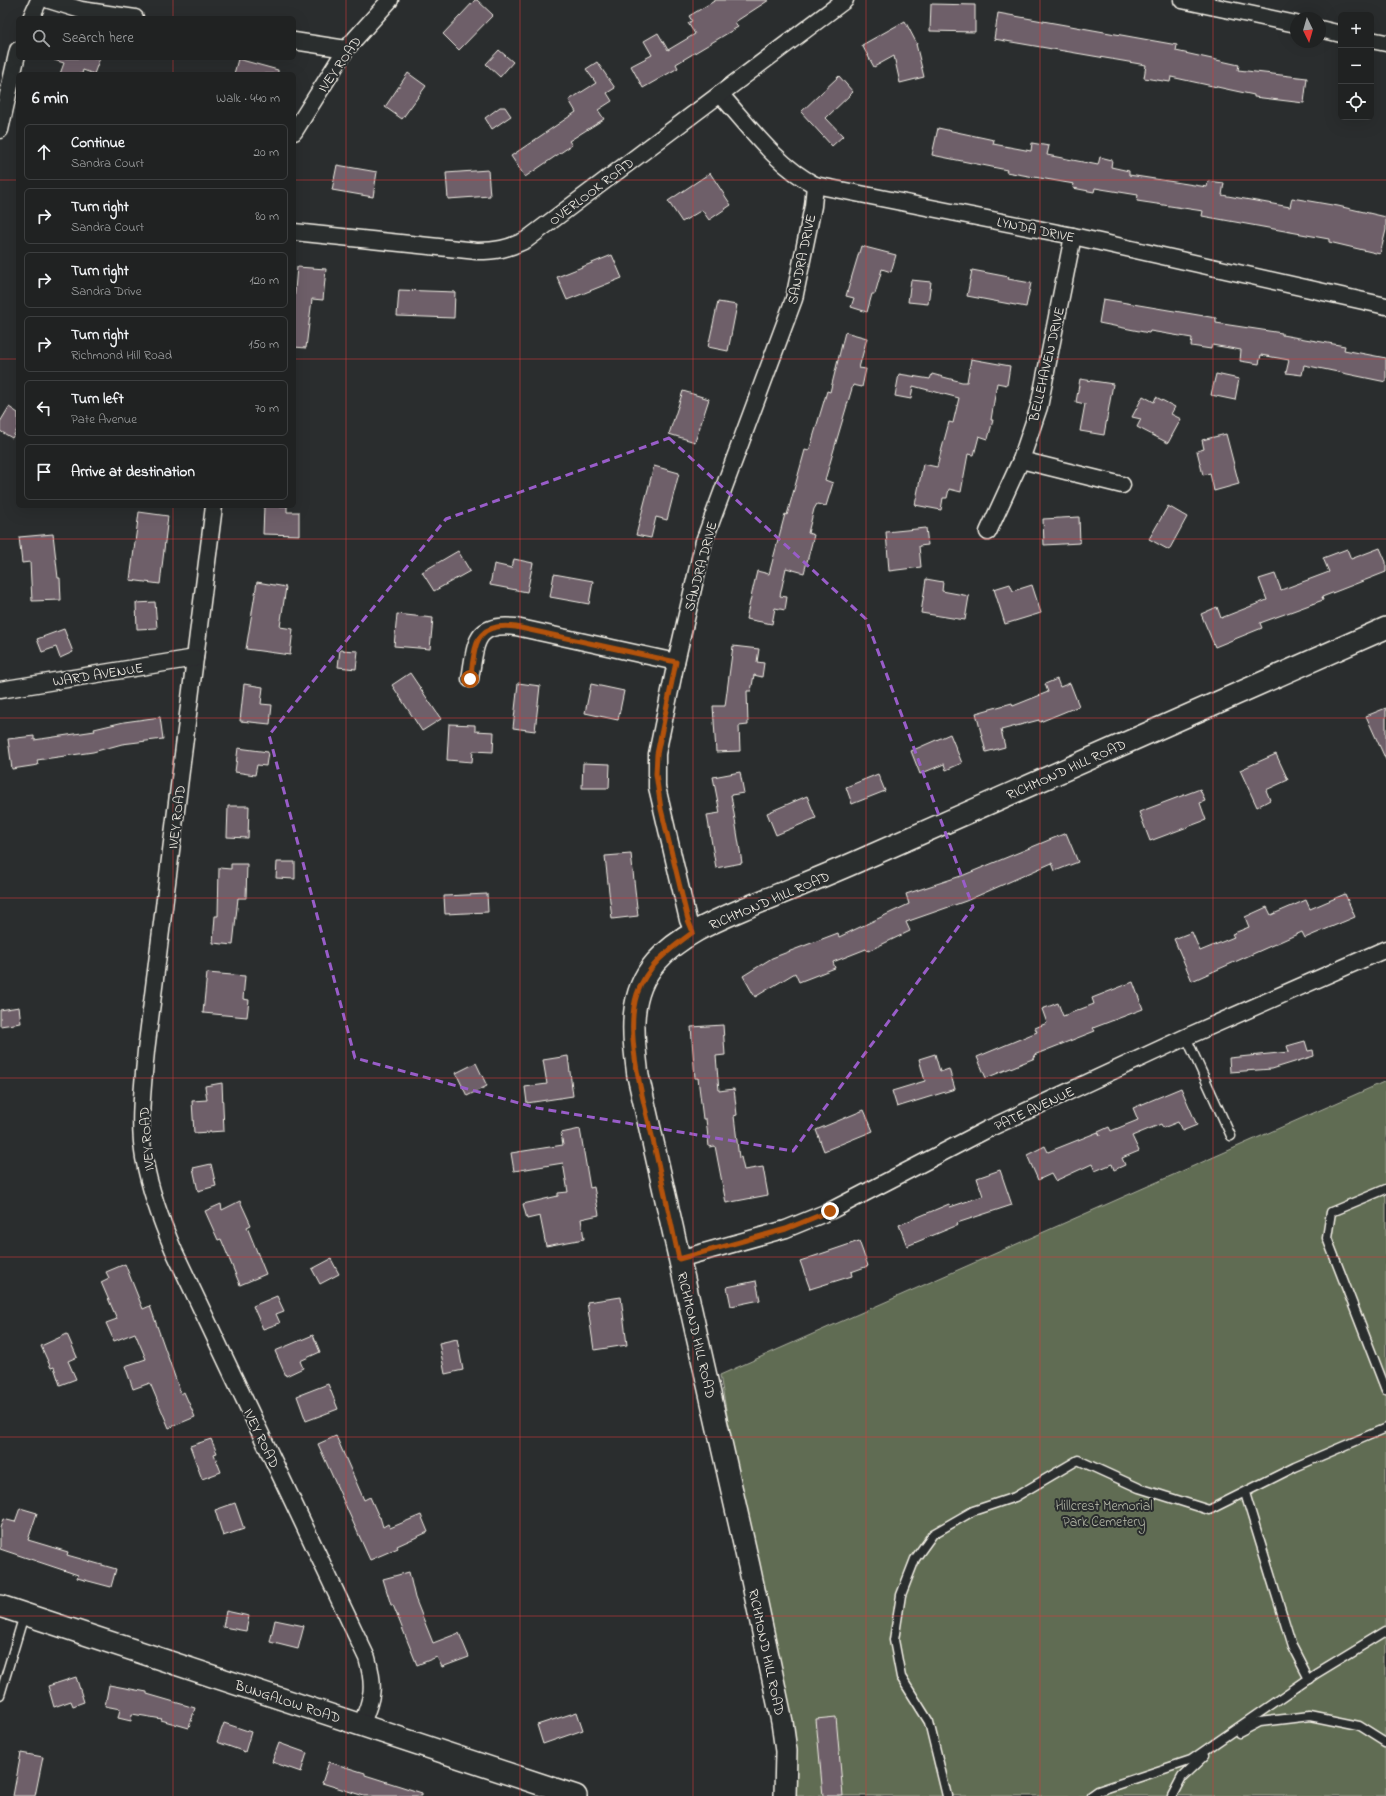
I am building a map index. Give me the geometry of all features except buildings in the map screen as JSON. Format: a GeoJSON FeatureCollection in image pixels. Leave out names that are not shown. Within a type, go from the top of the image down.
{"type":"FeatureCollection","features":[{"type":"Feature","properties":{"kind":"street"},"geometry":{"type":"LineString","coordinates":[[32,16],[39,0]]}},
{"type":"Feature","properties":{"kind":"street"},"geometry":{"type":"LineString","coordinates":[[49,0],[85,5],[127,16]]}},
{"type":"Feature","properties":{"kind":"street","name":"IVEY ROAD"},"geometry":{"type":"LineString","coordinates":[[296,129],[346,49],[390,0]]}},
{"type":"Feature","properties":{"kind":"street","name":"OVERLOOK ROAD"},"geometry":{"type":"LineString","coordinates":[[296,232],[477,251],[503,250],[526,240],[845,0]]}},
{"type":"Feature","properties":{"kind":"street"},"geometry":{"type":"LineString","coordinates":[[1182,0],[1290,23]]}},
{"type":"Feature","properties":{"kind":"street"},"geometry":{"type":"LineString","coordinates":[[1326,30],[1338,33]]}},
{"type":"Feature","properties":{"kind":"street"},"geometry":{"type":"LineString","coordinates":[[296,41],[346,49]]}},
{"type":"Feature","properties":{"kind":"street"},"geometry":{"type":"LineString","coordinates":[[1374,41],[1386,43]]}},
{"type":"Feature","properties":{"kind":"street"},"geometry":{"type":"LineString","coordinates":[[0,130],[16,59]]}},
{"type":"Feature","properties":{"kind":"street","name":"LYNDA DRIVE"},"geometry":{"type":"LineString","coordinates":[[720,94],[780,160],[794,173],[815,185],[1073,236],[1386,306]]}},
{"type":"Feature","properties":{"kind":"street","name":"SANDRA DRIVE"},"geometry":{"type":"LineString","coordinates":[[693,932],[688,920],[661,809],[656,774],[657,754],[676,662],[704,542],[794,299],[813,206],[815,185]]}},
{"type":"Feature","properties":{"kind":"street","name":"BELLEHAVEN DRIVE"},"geometry":{"type":"LineString","coordinates":[[988,532],[1021,460],[1039,407],[1073,236]]}},
{"type":"Feature","properties":{"kind":"street"},"geometry":{"type":"LineString","coordinates":[[1021,460],[1122,485]]}},
{"type":"Feature","properties":{"kind":"street","name":"IVEY ROAD"},"geometry":{"type":"LineString","coordinates":[[214,508],[146,1051],[142,1115],[144,1157],[159,1215],[174,1251],[367,1658],[373,1684],[372,1695],[361,1725]]}},
{"type":"Feature","properties":{"kind":"street"},"geometry":{"type":"LineString","coordinates":[[470,679],[476,646],[481,634],[487,629],[496,626],[516,627],[676,662]]}},
{"type":"Feature","properties":{"kind":"street","name":"RICHMOND HILL ROAD"},"geometry":{"type":"LineString","coordinates":[[785,1796],[786,1751],[782,1722],[638,1076],[635,1047],[634,1008],[637,993],[647,972],[672,948],[693,932],[723,918],[962,816],[1160,726],[1386,628]]}},
{"type":"Feature","properties":{"kind":"street","name":"WARD AVENUE"},"geometry":{"type":"LineString","coordinates":[[0,690],[195,658]]}},
{"type":"Feature","properties":{"kind":"street","name":"PATE AVENUE"},"geometry":{"type":"LineString","coordinates":[[679,1259],[786,1229],[830,1211],[988,1129],[1186,1037],[1386,949]]}},
{"type":"Feature","properties":{"kind":"street","name":"BUNGALOW ROAD"},"geometry":{"type":"LineString","coordinates":[[0,1606],[566,1794]]}},
{"type":"Feature","properties":{"kind":"lane"},"geometry":{"type":"LineString","coordinates":[[1186,1037],[1231,1136]]}},
{"type":"Feature","properties":{"kind":"lane"},"geometry":{"type":"LineString","coordinates":[[1386,1189],[1331,1212],[1327,1238],[1386,1390]]}},
{"type":"Feature","properties":{"kind":"lane"},"geometry":{"type":"LineString","coordinates":[[947,1796],[929,1722],[901,1677],[894,1640],[900,1595],[915,1559],[933,1534],[973,1512],[1015,1497],[1078,1460],[1139,1488],[1209,1510],[1295,1467],[1386,1428]]}},
{"type":"Feature","properties":{"kind":"lane"},"geometry":{"type":"LineString","coordinates":[[1245,1493],[1292,1646],[1309,1679]]}},
{"type":"Feature","properties":{"kind":"lane"},"geometry":{"type":"LineString","coordinates":[[0,1695],[25,1614]]}},
{"type":"Feature","properties":{"kind":"lane"},"geometry":{"type":"LineString","coordinates":[[1091,1796],[1098,1791],[1191,1760],[1309,1679],[1386,1631]]}},
{"type":"Feature","properties":{"kind":"lane"},"geometry":{"type":"LineString","coordinates":[[1172,1796],[1182,1777],[1216,1744],[1260,1722],[1310,1716],[1359,1726],[1386,1743]]}},
{"type":"Feature","properties":{"kind":"highlighted area"},"geometry":{"type":"Polygon","coordinates":[[[669,438],[866,619],[973,907],[793,1151],[537,1108],[355,1058],[269,735],[446,519],[669,438]]]}},
{"type":"Feature","properties":{"kind":"green space","name":"Hillcrest Memorial Park Cemetery"},"geometry":{"type":"Polygon","coordinates":[[[1386,1081],[1386,1796],[783,1796],[773,1679],[720,1375],[1386,1081]]]}},
{"type":"Feature","properties":{"kind":"route"},"geometry":{"type":"LineString","coordinates":[[470,679],[476,646],[481,634],[487,629],[496,626],[516,627],[676,662],[657,754],[656,774],[661,809],[688,920],[693,932],[658,960],[647,972],[637,993],[634,1008],[634,1027],[638,1076],[679,1259],[786,1229],[830,1211]]}}]}
